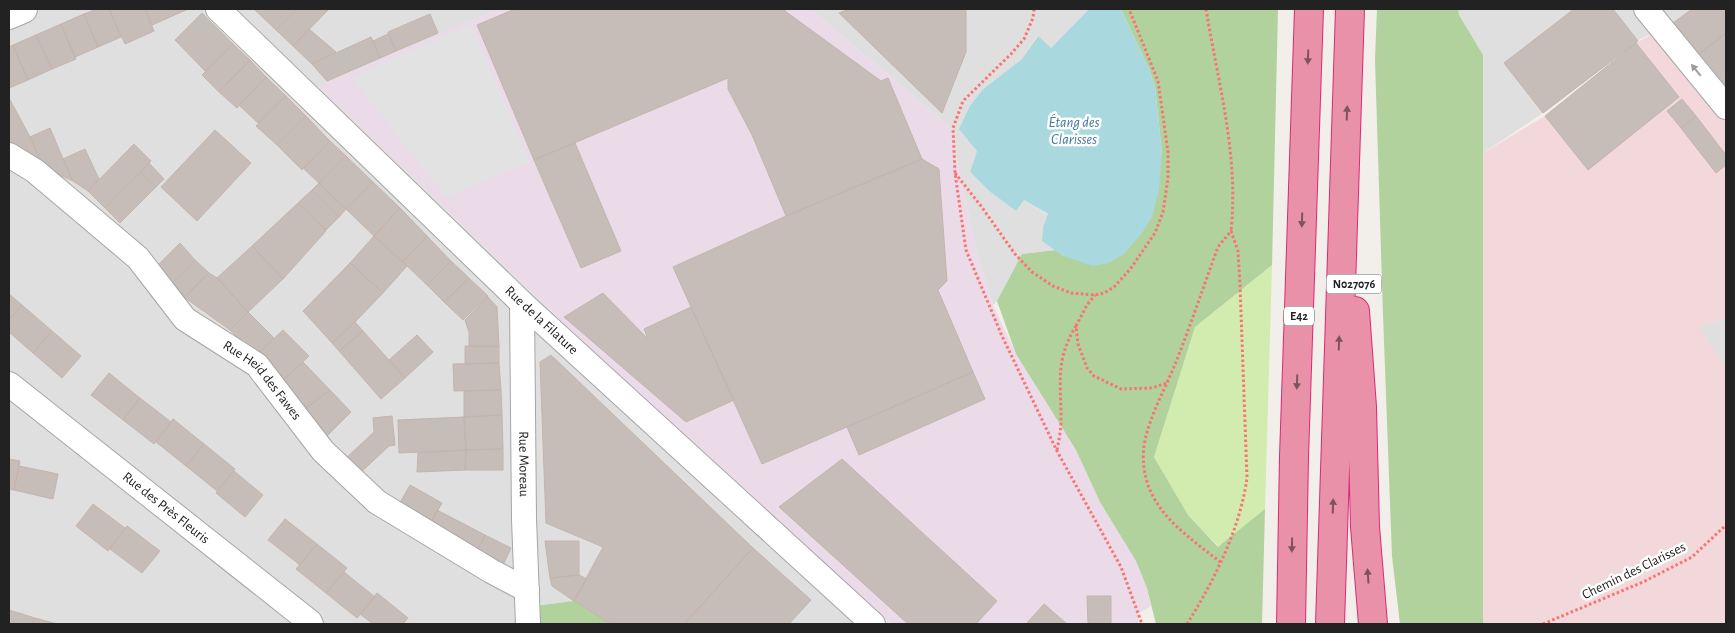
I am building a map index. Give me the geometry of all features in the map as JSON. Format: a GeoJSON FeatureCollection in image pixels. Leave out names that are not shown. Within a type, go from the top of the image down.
{"type":"FeatureCollection","features":[{"type":"Feature","properties":{"kind":"highway","name":"E42"},"geometry":{"type":"LineString","coordinates":[[1291,624],[1294,457],[1309,9]]}},
{"type":"Feature","properties":{"kind":"highway"},"geometry":{"type":"LineString","coordinates":[[1330,624],[1350,9]]}},
{"type":"Feature","properties":{"kind":"highway","name":"N027076"},"geometry":{"type":"LineString","coordinates":[[1345,162],[1362,407],[1365,527],[1373,624]]}},
{"type":"Feature","properties":{"kind":"street"},"geometry":{"type":"LineString","coordinates":[[9,15],[23,9]]}},
{"type":"Feature","properties":{"kind":"street","name":"Rue de la Filature"},"geometry":{"type":"LineString","coordinates":[[218,9],[522,303],[873,624]]}},
{"type":"Feature","properties":{"kind":"street"},"geometry":{"type":"LineString","coordinates":[[1646,9],[1726,108]]}},
{"type":"Feature","properties":{"kind":"street","name":"Rue Heid des Fawes"},"geometry":{"type":"LineString","coordinates":[[9,155],[34,171],[138,258],[186,319],[257,365],[323,451],[377,502],[491,571],[527,590]]}},
{"type":"Feature","properties":{"kind":"street","name":"Rue Moreau"},"geometry":{"type":"LineString","coordinates":[[522,303],[524,520],[528,624]]}},
{"type":"Feature","properties":{"kind":"street","name":"Rue des Près Fleuris"},"geometry":{"type":"LineString","coordinates":[[13,391],[311,624]]}},
{"type":"Feature","properties":{"kind":"path"},"geometry":{"type":"LineString","coordinates":[[1034,9],[1024,39],[963,101],[953,128],[955,173],[966,250],[1002,336],[1057,451],[1121,567],[1142,624]]}},
{"type":"Feature","properties":{"kind":"path"},"geometry":{"type":"LineString","coordinates":[[955,173],[1015,254],[1032,272],[1053,286],[1071,293],[1095,295],[1104,293],[1114,287],[1131,268],[1155,232],[1163,212],[1168,178],[1168,152],[1158,81],[1129,9]]}},
{"type":"Feature","properties":{"kind":"path"},"geometry":{"type":"LineString","coordinates":[[1206,9],[1230,146],[1234,202],[1230,231],[1218,247],[1152,418],[1145,440],[1143,465],[1148,486],[1159,507],[1181,530],[1220,562]]}},
{"type":"Feature","properties":{"kind":"path"},"geometry":{"type":"LineString","coordinates":[[1187,624],[1201,604],[1233,533],[1244,502],[1247,478],[1238,251],[1230,231]]}},
{"type":"Feature","properties":{"kind":"path"},"geometry":{"type":"LineString","coordinates":[[1057,451],[1061,421],[1059,390],[1062,360],[1067,340],[1087,305],[1095,295]]}},
{"type":"Feature","properties":{"kind":"path"},"geometry":{"type":"LineString","coordinates":[[1076,326],[1078,344],[1087,368],[1094,376],[1121,389],[1152,388],[1167,383]]}},
{"type":"Feature","properties":{"kind":"path","name":"Chemin des Clarisses"},"geometry":{"type":"LineString","coordinates":[[1543,624],[1643,582],[1692,557],[1726,525]]}},
{"type":"Feature","properties":{"kind":"shaded area"},"geometry":{"type":"Polygon","coordinates":[[[9,9],[499,9],[319,87],[586,345],[890,624],[611,624],[574,601],[528,624],[9,624],[9,9]]]}},
{"type":"Feature","properties":{"kind":"shaded area"},"geometry":{"type":"Polygon","coordinates":[[[499,9],[810,9],[950,127],[976,249],[993,305],[1016,354],[1076,450],[1100,502],[1136,561],[1147,588],[1151,606],[1139,613],[1138,624],[891,624],[586,345],[318,86],[499,9]]]}},
{"type":"Feature","properties":{"kind":"shaded area"},"geometry":{"type":"Polygon","coordinates":[[[810,9],[1089,9],[1051,48],[1037,36],[1022,59],[982,90],[970,106],[977,151],[970,172],[989,191],[1016,211],[1024,200],[1048,215],[1043,227],[1042,241],[1056,250],[1022,254],[993,305],[976,249],[950,127],[810,9]]]}},
{"type":"Feature","properties":{"kind":"shaded area"},"geometry":{"type":"Polygon","coordinates":[[[1458,9],[1726,9],[1726,33],[1698,55],[1673,24],[1638,40],[1543,113],[1483,153],[1483,55],[1459,15],[1458,9]]]}},
{"type":"Feature","properties":{"kind":"shaded area"},"geometry":{"type":"Polygon","coordinates":[[[1673,23],[1698,55],[1726,33],[1726,318],[1699,327],[1726,368],[1726,624],[1483,624],[1483,153],[1545,116],[1636,43],[1673,23]]]}},
{"type":"Feature","properties":{"kind":"shaded area"},"geometry":{"type":"Polygon","coordinates":[[[471,25],[530,162],[445,197],[352,77],[471,25]]]}},
{"type":"Feature","properties":{"kind":"shaded area"},"geometry":{"type":"Polygon","coordinates":[[[1726,318],[1726,368],[1698,327],[1726,318]]]}},
{"type":"Feature","properties":{"kind":"green space"},"geometry":{"type":"Polygon","coordinates":[[[1121,9],[1278,9],[1272,265],[1195,327],[1154,457],[1188,515],[1218,547],[1265,509],[1262,624],[1156,624],[1147,588],[1136,561],[1100,502],[1076,450],[1016,354],[997,301],[1022,254],[1056,250],[1063,256],[1162,154],[1155,86],[1121,9]]]}},
{"type":"Feature","properties":{"kind":"green space"},"geometry":{"type":"Polygon","coordinates":[[[1377,9],[1458,9],[1459,15],[1483,55],[1483,624],[1400,624],[1392,556],[1375,60],[1377,9]]]}},
{"type":"Feature","properties":{"kind":"green space"},"geometry":{"type":"Polygon","coordinates":[[[1272,265],[1265,509],[1219,547],[1188,515],[1154,457],[1195,327],[1272,265]]]}},
{"type":"Feature","properties":{"kind":"green space"},"geometry":{"type":"Polygon","coordinates":[[[574,601],[611,624],[528,624],[527,607],[574,601]]]}},
{"type":"Feature","properties":{"kind":"water","name":"Étang des Clarisses"},"geometry":{"type":"Polygon","coordinates":[[[1089,9],[1121,9],[1155,86],[1162,154],[1159,190],[1152,217],[1142,233],[1124,254],[1109,263],[1093,266],[1063,256],[1042,241],[1043,227],[1048,214],[1024,200],[1016,211],[989,191],[970,172],[977,151],[959,129],[970,106],[982,90],[1022,59],[1038,36],[1051,48],[1089,9]]]}},
{"type":"Feature","properties":{"kind":"building"},"geometry":{"type":"Polygon","coordinates":[[[97,9],[109,9],[121,37],[98,47],[84,14],[97,9]]]}},
{"type":"Feature","properties":{"kind":"building"},"geometry":{"type":"Polygon","coordinates":[[[109,9],[145,9],[154,31],[125,44],[109,9]]]}},
{"type":"Feature","properties":{"kind":"building"},"geometry":{"type":"Polygon","coordinates":[[[145,9],[188,9],[152,25],[145,9]]]}},
{"type":"Feature","properties":{"kind":"building"},"geometry":{"type":"Polygon","coordinates":[[[254,9],[297,9],[276,30],[254,9]]]}},
{"type":"Feature","properties":{"kind":"building"},"geometry":{"type":"Polygon","coordinates":[[[297,9],[329,9],[293,46],[276,30],[297,9]]]}},
{"type":"Feature","properties":{"kind":"building"},"geometry":{"type":"Polygon","coordinates":[[[515,9],[787,9],[785,11],[881,81],[888,78],[922,159],[786,216],[752,135],[728,89],[728,78],[534,160],[477,25],[515,9]]]}},
{"type":"Feature","properties":{"kind":"building"},"geometry":{"type":"Polygon","coordinates":[[[849,9],[966,9],[966,52],[942,113],[839,13],[849,9]]]}},
{"type":"Feature","properties":{"kind":"building"},"geometry":{"type":"Polygon","coordinates":[[[1574,9],[1613,9],[1638,41],[1543,113],[1504,63],[1574,9]]]}},
{"type":"Feature","properties":{"kind":"building"},"geometry":{"type":"Polygon","coordinates":[[[1692,9],[1726,9],[1726,33],[1698,55],[1673,23],[1692,9]]]}},
{"type":"Feature","properties":{"kind":"building"},"geometry":{"type":"Polygon","coordinates":[[[202,13],[233,44],[205,71],[175,40],[202,13]]]}},
{"type":"Feature","properties":{"kind":"building"},"geometry":{"type":"Polygon","coordinates":[[[84,14],[98,47],[75,57],[61,24],[84,14]]]}},
{"type":"Feature","properties":{"kind":"building"},"geometry":{"type":"Polygon","coordinates":[[[430,14],[438,33],[396,51],[388,32],[430,14]]]}},
{"type":"Feature","properties":{"kind":"building"},"geometry":{"type":"Polygon","coordinates":[[[61,24],[76,59],[52,69],[36,35],[61,24]]]}},
{"type":"Feature","properties":{"kind":"building"},"geometry":{"type":"Polygon","coordinates":[[[309,29],[336,52],[312,64],[293,46],[309,29]]]}},
{"type":"Feature","properties":{"kind":"building"},"geometry":{"type":"Polygon","coordinates":[[[1726,33],[1726,90],[1698,55],[1726,33]]]}},
{"type":"Feature","properties":{"kind":"building"},"geometry":{"type":"Polygon","coordinates":[[[388,34],[396,51],[380,58],[373,41],[388,34]]]}},
{"type":"Feature","properties":{"kind":"building"},"geometry":{"type":"Polygon","coordinates":[[[36,35],[52,69],[28,80],[13,45],[36,35]]]}},
{"type":"Feature","properties":{"kind":"building"},"geometry":{"type":"Polygon","coordinates":[[[371,37],[380,58],[327,81],[312,64],[371,37]]]}},
{"type":"Feature","properties":{"kind":"building"},"geometry":{"type":"Polygon","coordinates":[[[1636,43],[1679,97],[1588,170],[1545,116],[1636,43]]]}},
{"type":"Feature","properties":{"kind":"building"},"geometry":{"type":"Polygon","coordinates":[[[233,44],[250,60],[219,92],[202,75],[233,44]]]}},
{"type":"Feature","properties":{"kind":"building"},"geometry":{"type":"Polygon","coordinates":[[[13,45],[28,80],[9,88],[9,47],[13,45]]]}},
{"type":"Feature","properties":{"kind":"building"},"geometry":{"type":"Polygon","coordinates":[[[250,60],[266,77],[237,108],[219,92],[250,60]]]}},
{"type":"Feature","properties":{"kind":"building"},"geometry":{"type":"Polygon","coordinates":[[[266,77],[286,96],[258,123],[239,105],[266,77]]]}},
{"type":"Feature","properties":{"kind":"building"},"geometry":{"type":"Polygon","coordinates":[[[286,96],[306,116],[277,145],[256,126],[286,96]]]}},
{"type":"Feature","properties":{"kind":"building"},"geometry":{"type":"Polygon","coordinates":[[[9,98],[30,137],[44,168],[9,149],[9,98]]]}},
{"type":"Feature","properties":{"kind":"building"},"geometry":{"type":"Polygon","coordinates":[[[1682,99],[1696,116],[1681,128],[1667,111],[1682,99]]]}},
{"type":"Feature","properties":{"kind":"building"},"geometry":{"type":"Polygon","coordinates":[[[306,116],[330,141],[302,170],[277,145],[306,116]]]}},
{"type":"Feature","properties":{"kind":"building"},"geometry":{"type":"Polygon","coordinates":[[[1696,116],[1726,155],[1726,165],[1716,173],[1681,128],[1696,116]]]}},
{"type":"Feature","properties":{"kind":"building"},"geometry":{"type":"Polygon","coordinates":[[[50,128],[73,181],[44,168],[30,137],[50,128]]]}},
{"type":"Feature","properties":{"kind":"building"},"geometry":{"type":"Polygon","coordinates":[[[215,130],[251,163],[197,221],[161,187],[215,130]]]}},
{"type":"Feature","properties":{"kind":"building"},"geometry":{"type":"Polygon","coordinates":[[[330,141],[346,156],[319,183],[303,168],[330,141]]]}},
{"type":"Feature","properties":{"kind":"building"},"geometry":{"type":"Polygon","coordinates":[[[575,143],[621,251],[581,268],[534,160],[575,143]]]}},
{"type":"Feature","properties":{"kind":"building"},"geometry":{"type":"Polygon","coordinates":[[[134,144],[151,161],[105,208],[88,191],[134,144]]]}},
{"type":"Feature","properties":{"kind":"building"},"geometry":{"type":"Polygon","coordinates":[[[85,149],[99,179],[88,191],[73,181],[63,159],[85,149]]]}},
{"type":"Feature","properties":{"kind":"building"},"geometry":{"type":"Polygon","coordinates":[[[346,156],[373,182],[346,209],[319,183],[346,156]]]}},
{"type":"Feature","properties":{"kind":"building"},"geometry":{"type":"Polygon","coordinates":[[[922,159],[939,169],[947,281],[938,290],[973,372],[762,464],[673,267],[786,216],[922,159]]]}},
{"type":"Feature","properties":{"kind":"building"},"geometry":{"type":"Polygon","coordinates":[[[149,163],[164,179],[156,187],[141,172],[149,163]]]}},
{"type":"Feature","properties":{"kind":"building"},"geometry":{"type":"Polygon","coordinates":[[[141,172],[156,187],[120,223],[105,208],[141,172]]]}},
{"type":"Feature","properties":{"kind":"building"},"geometry":{"type":"Polygon","coordinates":[[[373,182],[400,208],[374,236],[346,209],[373,182]]]}},
{"type":"Feature","properties":{"kind":"building"},"geometry":{"type":"Polygon","coordinates":[[[319,183],[346,209],[339,217],[312,190],[319,183]]]}},
{"type":"Feature","properties":{"kind":"building"},"geometry":{"type":"Polygon","coordinates":[[[312,190],[339,217],[326,230],[298,203],[312,190]]]}},
{"type":"Feature","properties":{"kind":"building"},"geometry":{"type":"Polygon","coordinates":[[[298,203],[326,231],[283,279],[252,246],[298,203]]]}},
{"type":"Feature","properties":{"kind":"building"},"geometry":{"type":"Polygon","coordinates":[[[400,208],[427,236],[403,262],[374,236],[400,208]]]}},
{"type":"Feature","properties":{"kind":"building"},"geometry":{"type":"Polygon","coordinates":[[[374,236],[407,266],[383,293],[350,263],[374,236]]]}},
{"type":"Feature","properties":{"kind":"building"},"geometry":{"type":"Polygon","coordinates":[[[427,236],[451,261],[427,285],[403,262],[427,236]]]}},
{"type":"Feature","properties":{"kind":"building"},"geometry":{"type":"Polygon","coordinates":[[[180,243],[195,260],[171,284],[155,268],[180,243]]]}},
{"type":"Feature","properties":{"kind":"building"},"geometry":{"type":"Polygon","coordinates":[[[252,246],[283,279],[248,312],[217,278],[252,246]]]}},
{"type":"Feature","properties":{"kind":"building"},"geometry":{"type":"Polygon","coordinates":[[[195,260],[209,273],[184,297],[171,284],[195,260]]]}},
{"type":"Feature","properties":{"kind":"building"},"geometry":{"type":"Polygon","coordinates":[[[451,261],[469,278],[444,302],[427,285],[451,261]]]}},
{"type":"Feature","properties":{"kind":"building"},"geometry":{"type":"Polygon","coordinates":[[[350,263],[383,293],[332,343],[303,311],[350,263]]]}},
{"type":"Feature","properties":{"kind":"building"},"geometry":{"type":"Polygon","coordinates":[[[209,273],[217,278],[248,312],[230,330],[184,297],[209,273]]]}},
{"type":"Feature","properties":{"kind":"building"},"geometry":{"type":"Polygon","coordinates":[[[469,278],[488,296],[463,320],[444,302],[469,278]]]}},
{"type":"Feature","properties":{"kind":"building"},"geometry":{"type":"Polygon","coordinates":[[[603,293],[648,339],[644,329],[691,307],[734,400],[686,422],[564,317],[603,293]]]}},
{"type":"Feature","properties":{"kind":"building"},"geometry":{"type":"Polygon","coordinates":[[[9,294],[22,305],[9,320],[9,294]]]}},
{"type":"Feature","properties":{"kind":"building"},"geometry":{"type":"Polygon","coordinates":[[[488,297],[497,307],[499,346],[469,346],[469,332],[465,320],[488,297]]]}},
{"type":"Feature","properties":{"kind":"building"},"geometry":{"type":"Polygon","coordinates":[[[22,305],[52,331],[33,353],[9,332],[9,320],[22,305]]]}},
{"type":"Feature","properties":{"kind":"building"},"geometry":{"type":"Polygon","coordinates":[[[248,312],[274,338],[256,355],[230,330],[248,312]]]}},
{"type":"Feature","properties":{"kind":"building"},"geometry":{"type":"Polygon","coordinates":[[[355,322],[363,331],[339,351],[332,343],[355,322]]]}},
{"type":"Feature","properties":{"kind":"building"},"geometry":{"type":"Polygon","coordinates":[[[283,330],[309,356],[281,382],[256,355],[283,330]]]}},
{"type":"Feature","properties":{"kind":"building"},"geometry":{"type":"Polygon","coordinates":[[[52,331],[81,356],[62,378],[33,353],[52,331]]]}},
{"type":"Feature","properties":{"kind":"building"},"geometry":{"type":"Polygon","coordinates":[[[363,331],[405,378],[381,399],[339,351],[363,331]]]}},
{"type":"Feature","properties":{"kind":"building"},"geometry":{"type":"Polygon","coordinates":[[[417,335],[433,352],[405,378],[389,360],[417,335]]]}},
{"type":"Feature","properties":{"kind":"building"},"geometry":{"type":"Polygon","coordinates":[[[465,346],[499,346],[499,363],[465,364],[465,346]]]}},
{"type":"Feature","properties":{"kind":"building"},"geometry":{"type":"Polygon","coordinates":[[[551,355],[753,548],[684,624],[611,624],[574,601],[603,547],[546,523],[540,362],[551,355]]]}},
{"type":"Feature","properties":{"kind":"building"},"geometry":{"type":"Polygon","coordinates":[[[303,362],[330,390],[302,411],[281,382],[303,362]]]}},
{"type":"Feature","properties":{"kind":"building"},"geometry":{"type":"Polygon","coordinates":[[[499,363],[501,390],[454,391],[453,364],[499,363]]]}},
{"type":"Feature","properties":{"kind":"building"},"geometry":{"type":"Polygon","coordinates":[[[973,372],[985,399],[859,455],[847,427],[973,372]]]}},
{"type":"Feature","properties":{"kind":"building"},"geometry":{"type":"Polygon","coordinates":[[[109,373],[140,398],[123,420],[91,395],[109,373]]]}},
{"type":"Feature","properties":{"kind":"building"},"geometry":{"type":"Polygon","coordinates":[[[330,390],[351,412],[323,440],[302,411],[330,390]]]}},
{"type":"Feature","properties":{"kind":"building"},"geometry":{"type":"Polygon","coordinates":[[[501,390],[502,415],[464,417],[464,391],[501,390]]]}},
{"type":"Feature","properties":{"kind":"building"},"geometry":{"type":"Polygon","coordinates":[[[140,398],[171,422],[154,444],[123,420],[140,398]]]}},
{"type":"Feature","properties":{"kind":"building"},"geometry":{"type":"Polygon","coordinates":[[[502,415],[503,449],[466,450],[464,417],[502,415]]]}},
{"type":"Feature","properties":{"kind":"building"},"geometry":{"type":"Polygon","coordinates":[[[392,416],[395,445],[389,446],[358,475],[344,460],[374,432],[373,418],[392,416]]]}},
{"type":"Feature","properties":{"kind":"building"},"geometry":{"type":"Polygon","coordinates":[[[464,417],[466,450],[399,453],[398,420],[464,417]]]}},
{"type":"Feature","properties":{"kind":"building"},"geometry":{"type":"Polygon","coordinates":[[[173,419],[204,444],[186,466],[156,442],[173,419]]]}},
{"type":"Feature","properties":{"kind":"building"},"geometry":{"type":"Polygon","coordinates":[[[204,444],[235,469],[217,491],[186,466],[204,444]]]}},
{"type":"Feature","properties":{"kind":"building"},"geometry":{"type":"Polygon","coordinates":[[[503,449],[503,470],[465,470],[466,450],[503,449]]]}},
{"type":"Feature","properties":{"kind":"building"},"geometry":{"type":"Polygon","coordinates":[[[466,450],[465,470],[417,472],[418,453],[466,450]]]}},
{"type":"Feature","properties":{"kind":"building"},"geometry":{"type":"Polygon","coordinates":[[[9,459],[20,461],[14,490],[9,489],[9,459]]]}},
{"type":"Feature","properties":{"kind":"building"},"geometry":{"type":"Polygon","coordinates":[[[842,459],[997,601],[976,624],[908,624],[779,507],[842,459]]]}},
{"type":"Feature","properties":{"kind":"building"},"geometry":{"type":"Polygon","coordinates":[[[19,466],[58,474],[53,499],[14,490],[19,466]]]}},
{"type":"Feature","properties":{"kind":"building"},"geometry":{"type":"Polygon","coordinates":[[[234,471],[263,495],[245,517],[216,493],[234,471]]]}},
{"type":"Feature","properties":{"kind":"building"},"geometry":{"type":"Polygon","coordinates":[[[410,485],[442,503],[429,526],[397,508],[410,485]]]}},
{"type":"Feature","properties":{"kind":"building"},"geometry":{"type":"Polygon","coordinates":[[[93,504],[125,528],[108,551],[76,526],[93,504]]]}},
{"type":"Feature","properties":{"kind":"building"},"geometry":{"type":"Polygon","coordinates":[[[437,510],[485,535],[477,551],[429,526],[437,510]]]}},
{"type":"Feature","properties":{"kind":"building"},"geometry":{"type":"Polygon","coordinates":[[[285,519],[317,544],[300,565],[268,540],[285,519]]]}},
{"type":"Feature","properties":{"kind":"building"},"geometry":{"type":"Polygon","coordinates":[[[127,526],[160,551],[142,573],[110,549],[127,526]]]}},
{"type":"Feature","properties":{"kind":"building"},"geometry":{"type":"Polygon","coordinates":[[[485,535],[511,548],[503,565],[477,551],[485,535]]]}},
{"type":"Feature","properties":{"kind":"building"},"geometry":{"type":"Polygon","coordinates":[[[545,541],[579,541],[579,575],[550,578],[545,541]]]}},
{"type":"Feature","properties":{"kind":"building"},"geometry":{"type":"Polygon","coordinates":[[[317,544],[347,568],[326,593],[296,569],[317,544]]]}},
{"type":"Feature","properties":{"kind":"building"},"geometry":{"type":"Polygon","coordinates":[[[753,548],[811,600],[789,624],[688,624],[686,622],[753,548]]]}},
{"type":"Feature","properties":{"kind":"building"},"geometry":{"type":"Polygon","coordinates":[[[344,572],[375,597],[357,618],[326,593],[344,572]]]}},
{"type":"Feature","properties":{"kind":"building"},"geometry":{"type":"Polygon","coordinates":[[[579,575],[587,579],[574,601],[552,586],[550,578],[579,575]]]}},
{"type":"Feature","properties":{"kind":"building"},"geometry":{"type":"Polygon","coordinates":[[[377,593],[408,618],[403,624],[373,624],[360,614],[377,593]]]}},
{"type":"Feature","properties":{"kind":"building"},"geometry":{"type":"Polygon","coordinates":[[[1087,596],[1111,596],[1111,624],[1088,624],[1087,596]]]}},
{"type":"Feature","properties":{"kind":"building"},"geometry":{"type":"Polygon","coordinates":[[[1044,604],[1067,624],[1026,624],[1044,604]]]}},
{"type":"Feature","properties":{"kind":"building"},"geometry":{"type":"Polygon","coordinates":[[[9,610],[35,618],[32,624],[9,624],[9,610]]]}},
{"type":"Feature","properties":{"kind":"building"},"geometry":{"type":"Polygon","coordinates":[[[35,618],[57,624],[32,624],[35,618]]]}}]}
